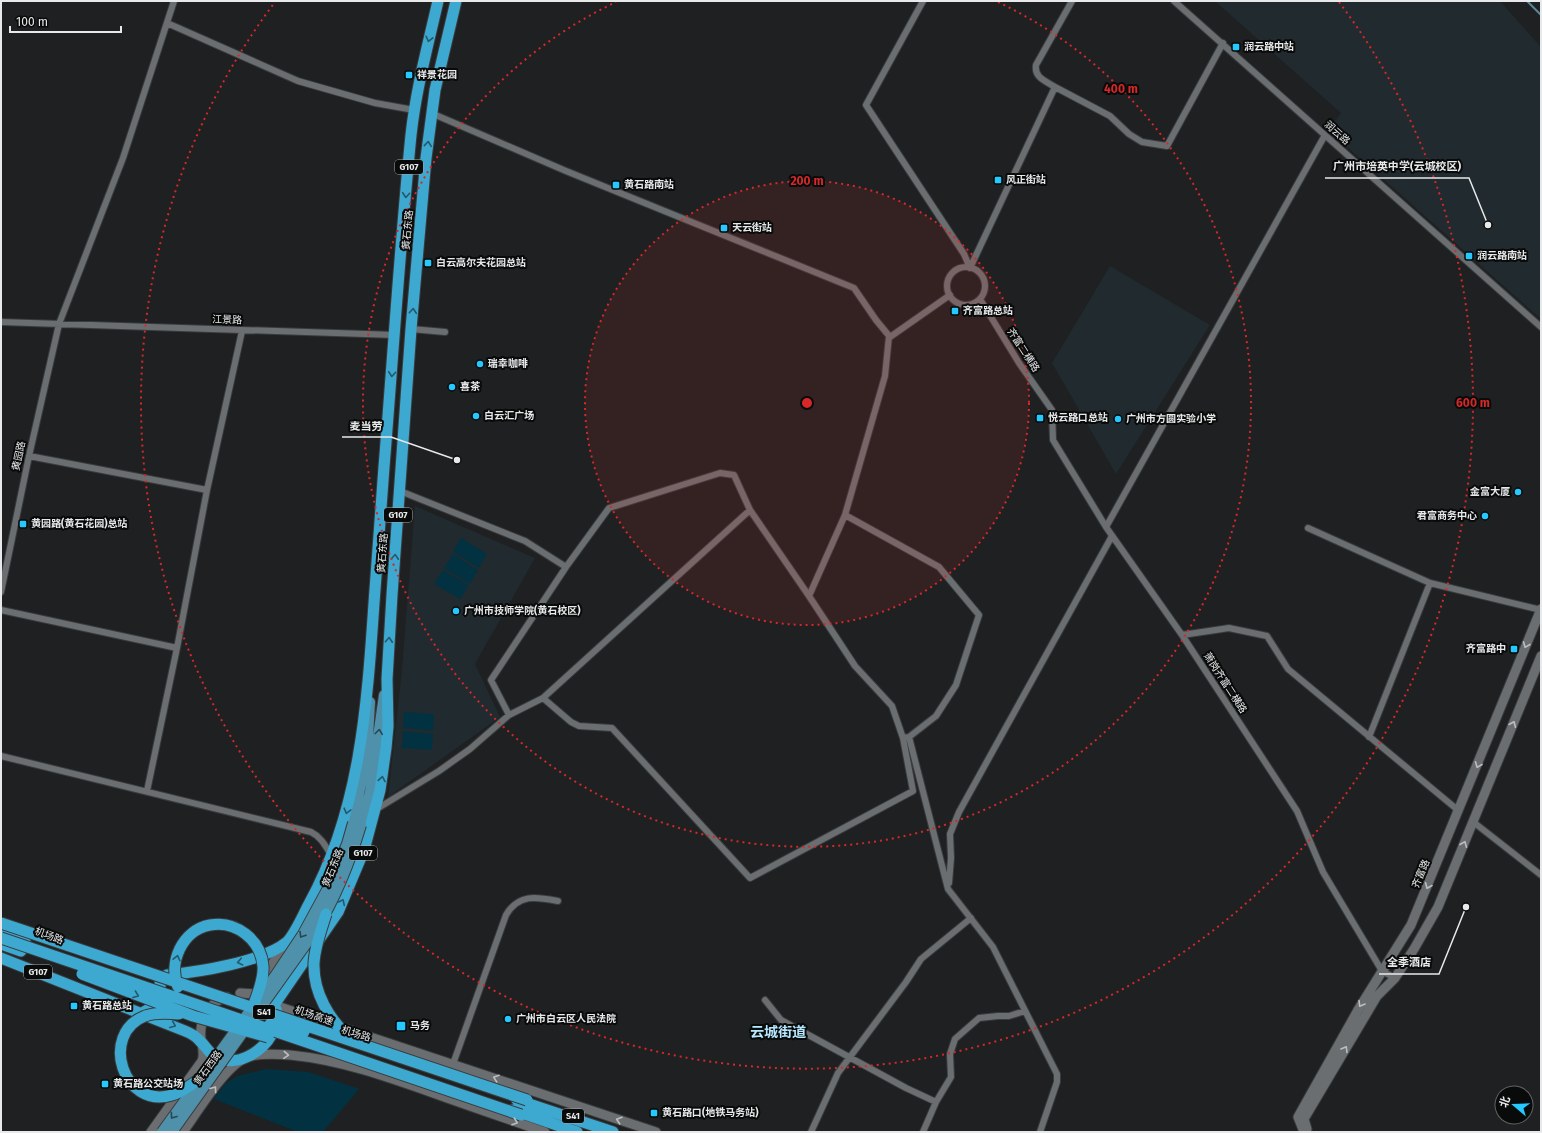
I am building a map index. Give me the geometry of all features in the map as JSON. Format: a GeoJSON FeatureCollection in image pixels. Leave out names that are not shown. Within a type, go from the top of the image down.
{"type":"FeatureCollection","features":[{"type":"Feature","properties":{"kind":"highway","name":"黄石东路"},"geometry":{"type":"LineString","coordinates":[[369,676],[414,110],[438,1]]}},
{"type":"Feature","properties":{"kind":"highway","name":"黄石东路"},"geometry":{"type":"LineString","coordinates":[[387,679],[411,329],[431,113],[456,1]]}},
{"type":"Feature","properties":{"kind":"highway","name":"G107"},"geometry":{"type":"LineString","coordinates":[[156,976],[187,972],[258,958],[270,953],[288,941],[314,895],[332,856],[341,830],[353,787],[369,676]]}},
{"type":"Feature","properties":{"kind":"highway","name":"G107"},"geometry":{"type":"LineString","coordinates":[[1,958],[188,1032],[202,1042],[209,1052],[222,1059],[233,1060],[247,1057],[260,1049],[272,1034],[278,1014],[274,1005],[329,927],[344,898],[364,850],[375,810],[386,748],[388,726],[387,679]]}},
{"type":"Feature","properties":{"kind":"highway"},"geometry":{"type":"LineString","coordinates":[[326,914],[319,936],[315,959],[317,988],[326,1010],[333,1021],[346,1035],[362,1048]]}},
{"type":"Feature","properties":{"kind":"highway","name":"机场路"},"geometry":{"type":"LineString","coordinates":[[1,917],[156,976]]}},
{"type":"Feature","properties":{"kind":"highway","name":"机场高速"},"geometry":{"type":"LineString","coordinates":[[1,922],[619,1132]]}},
{"type":"Feature","properties":{"kind":"highway"},"geometry":{"type":"LineString","coordinates":[[194,1003],[183,994],[175,979],[176,957],[180,948],[192,933],[208,925],[217,924],[239,930],[249,936],[256,944],[262,956],[262,980],[257,1007]]}},
{"type":"Feature","properties":{"kind":"highway","name":"机场路"},"geometry":{"type":"LineString","coordinates":[[1,931],[194,1003],[226,1013],[321,1036],[362,1048],[508,1102],[577,1132]]}},
{"type":"Feature","properties":{"kind":"highway","name":"S41"},"geometry":{"type":"LineString","coordinates":[[1,938],[570,1132]]}},
{"type":"Feature","properties":{"kind":"highway"},"geometry":{"type":"LineString","coordinates":[[288,941],[290,948],[294,951],[304,954],[312,951]]}},
{"type":"Feature","properties":{"kind":"highway","name":"机场路"},"geometry":{"type":"LineString","coordinates":[[1,944],[193,1016],[226,1026],[364,1061],[613,1132]]}},
{"type":"Feature","properties":{"kind":"highway"},"geometry":{"type":"LineString","coordinates":[[268,970],[274,984],[279,986],[288,985]]}},
{"type":"Feature","properties":{"kind":"highway"},"geometry":{"type":"LineString","coordinates":[[142,1013],[150,1009],[157,1001],[160,990],[156,976]]}},
{"type":"Feature","properties":{"kind":"highway"},"geometry":{"type":"LineString","coordinates":[[193,1016],[180,1014],[157,1014],[147,1015],[140,1018],[131,1026],[124,1037],[120,1051],[120,1061],[123,1071],[130,1082],[140,1091],[156,1096],[178,1093],[201,1078]]}},
{"type":"Feature","properties":{"kind":"main road","name":"齐富路"},"geometry":{"type":"LineString","coordinates":[[1304,1132],[1298,1117],[1358,1010],[1411,925],[1541,609]]}},
{"type":"Feature","properties":{"kind":"main road"},"geometry":{"type":"LineString","coordinates":[[1309,1132],[1304,1119],[1377,996],[1395,978],[1414,949],[1438,907],[1541,656]]}},
{"type":"Feature","properties":{"kind":"main road","name":"黄石东路"},"geometry":{"type":"LineString","coordinates":[[257,1007],[301,953],[326,914],[346,870],[357,824],[369,742],[369,676]]}},
{"type":"Feature","properties":{"kind":"main road","name":"黄石东路"},"geometry":{"type":"LineString","coordinates":[[257,1007],[316,912],[357,824],[371,786],[387,679]]}},
{"type":"Feature","properties":{"kind":"main road"},"geometry":{"type":"LineString","coordinates":[[1422,900],[1438,907]]}},
{"type":"Feature","properties":{"kind":"main road"},"geometry":{"type":"LineString","coordinates":[[151,1132],[204,1057],[201,1025],[210,1007],[220,999],[253,988],[268,970],[288,941]]}},
{"type":"Feature","properties":{"kind":"main road"},"geometry":{"type":"LineString","coordinates":[[156,976],[220,999]]}},
{"type":"Feature","properties":{"kind":"main road"},"geometry":{"type":"LineString","coordinates":[[240,993],[257,994],[274,1005],[656,1132]]}},
{"type":"Feature","properties":{"kind":"main road","name":"黄石西路"},"geometry":{"type":"LineString","coordinates":[[162,1132],[201,1078],[257,1007]]}},
{"type":"Feature","properties":{"kind":"main road","name":"黄石西路"},"geometry":{"type":"LineString","coordinates":[[172,1132],[257,1007]]}},
{"type":"Feature","properties":{"kind":"main road"},"geometry":{"type":"LineString","coordinates":[[372,1072],[370,1061],[373,1050],[381,1040]]}},
{"type":"Feature","properties":{"kind":"main road"},"geometry":{"type":"LineString","coordinates":[[183,1132],[230,1069],[247,1057],[269,1054],[302,1056],[336,1062],[372,1072],[544,1132]]}},
{"type":"Feature","properties":{"kind":"main road"},"geometry":{"type":"LineString","coordinates":[[182,1090],[191,1094],[202,1106]]}},
{"type":"Feature","properties":{"kind":"street","name":"黄园路"},"geometry":{"type":"LineString","coordinates":[[1,592],[29,456],[59,324],[123,158],[174,1]]}},
{"type":"Feature","properties":{"kind":"street"},"geometry":{"type":"LineString","coordinates":[[923,1],[866,105],[964,254],[970,268]]}},
{"type":"Feature","properties":{"kind":"street"},"geometry":{"type":"LineString","coordinates":[[1072,1],[1036,65],[1035,70],[1037,75],[1055,87],[1110,116],[1129,134],[1142,142],[1167,146],[1223,43]]}},
{"type":"Feature","properties":{"kind":"street","name":"润云路"},"geometry":{"type":"LineString","coordinates":[[1174,1],[1541,327]]}},
{"type":"Feature","properties":{"kind":"street"},"geometry":{"type":"LineString","coordinates":[[166,23],[298,81],[375,103],[414,110]]}},
{"type":"Feature","properties":{"kind":"street"},"geometry":{"type":"LineString","coordinates":[[970,268],[1055,87]]}},
{"type":"Feature","properties":{"kind":"street"},"geometry":{"type":"LineString","coordinates":[[431,113],[573,174],[854,288],[889,336],[885,376],[845,515],[809,596]]}},
{"type":"Feature","properties":{"kind":"street"},"geometry":{"type":"LineString","coordinates":[[1106,527],[1325,135]]}},
{"type":"Feature","properties":{"kind":"street"},"geometry":{"type":"LineString","coordinates":[[962,268],[970,268],[976,270],[983,278],[985,289],[980,299],[972,304],[963,304],[955,301],[950,295],[948,287],[950,277],[957,270],[962,268]]}},
{"type":"Feature","properties":{"kind":"street"},"geometry":{"type":"LineString","coordinates":[[889,336],[890,337],[950,295]]}},
{"type":"Feature","properties":{"kind":"street","name":"齐富二横路"},"geometry":{"type":"LineString","coordinates":[[980,299],[1019,363],[1052,410]]}},
{"type":"Feature","properties":{"kind":"street","name":"江景路"},"geometry":{"type":"LineString","coordinates":[[1,322],[395,335]]}},
{"type":"Feature","properties":{"kind":"street"},"geometry":{"type":"LineString","coordinates":[[411,329],[445,332]]}},
{"type":"Feature","properties":{"kind":"street"},"geometry":{"type":"LineString","coordinates":[[147,791],[177,648],[207,490],[242,331]]}},
{"type":"Feature","properties":{"kind":"street","name":"萧岗齐富二横路"},"geometry":{"type":"LineString","coordinates":[[1052,410],[1054,440],[1106,527],[1182,635],[1297,811],[1322,872],[1382,971]]}},
{"type":"Feature","properties":{"kind":"street"},"geometry":{"type":"LineString","coordinates":[[29,456],[207,490]]}},
{"type":"Feature","properties":{"kind":"street"},"geometry":{"type":"LineString","coordinates":[[509,715],[491,680],[566,567],[609,508],[720,473],[734,475],[750,510],[855,666],[892,706],[906,737],[948,889],[993,947],[1057,1074],[1058,1082],[1040,1132]]}},
{"type":"Feature","properties":{"kind":"street"},"geometry":{"type":"LineString","coordinates":[[400,491],[525,541],[566,567]]}},
{"type":"Feature","properties":{"kind":"street"},"geometry":{"type":"LineString","coordinates":[[375,810],[440,771],[470,749],[509,715],[543,698],[750,510]]}},
{"type":"Feature","properties":{"kind":"street"},"geometry":{"type":"LineString","coordinates":[[845,515],[939,567],[979,615],[956,685],[936,716],[906,737]]}},
{"type":"Feature","properties":{"kind":"street"},"geometry":{"type":"LineString","coordinates":[[1308,528],[1430,582],[1541,609]]}},
{"type":"Feature","properties":{"kind":"street"},"geometry":{"type":"LineString","coordinates":[[948,889],[951,858],[950,834],[959,812],[1112,536]]}},
{"type":"Feature","properties":{"kind":"street"},"geometry":{"type":"LineString","coordinates":[[1369,737],[1430,582]]}},
{"type":"Feature","properties":{"kind":"street"},"geometry":{"type":"LineString","coordinates":[[1,610],[177,648]]}},
{"type":"Feature","properties":{"kind":"street"},"geometry":{"type":"LineString","coordinates":[[1182,635],[1229,628],[1267,636],[1288,669],[1459,810]]}},
{"type":"Feature","properties":{"kind":"street"},"geometry":{"type":"LineString","coordinates":[[543,698],[571,722],[579,726],[612,728],[750,878],[913,791],[906,737]]}},
{"type":"Feature","properties":{"kind":"street"},"geometry":{"type":"LineString","coordinates":[[1,756],[311,832],[324,842],[332,856]]}},
{"type":"Feature","properties":{"kind":"street"},"geometry":{"type":"LineString","coordinates":[[1472,821],[1541,875]]}},
{"type":"Feature","properties":{"kind":"street"},"geometry":{"type":"LineString","coordinates":[[453,1064],[508,911],[517,902],[530,898],[538,897],[558,901]]}},
{"type":"Feature","properties":{"kind":"street"},"geometry":{"type":"LineString","coordinates":[[811,1132],[838,1074],[921,960],[971,918]]}},
{"type":"Feature","properties":{"kind":"street"},"geometry":{"type":"LineString","coordinates":[[1382,971],[1395,978]]}},
{"type":"Feature","properties":{"kind":"street"},"geometry":{"type":"LineString","coordinates":[[765,1000],[781,1020],[936,1102]]}},
{"type":"Feature","properties":{"kind":"street"},"geometry":{"type":"LineString","coordinates":[[923,1132],[936,1102],[951,1077],[950,1054],[955,1039],[979,1018],[1009,1016],[1025,1011]]}},
{"type":"Feature","properties":{"kind":"shaded area"},"geometry":{"type":"Polygon","coordinates":[[[1215,1],[1500,1],[1541,47],[1541,319],[1328,130],[1341,113],[1215,1]]]}},
{"type":"Feature","properties":{"kind":"shaded area","name":"广州市方圆实验小学"},"geometry":{"type":"Polygon","coordinates":[[[1110,266],[1210,325],[1116,474],[1052,363],[1110,266]]]}},
{"type":"Feature","properties":{"kind":"shaded area","name":"广州市技师学院(黄石校区)"},"geometry":{"type":"Polygon","coordinates":[[[415,506],[535,558],[475,664],[500,717],[388,797],[402,669],[415,506]]]}},
{"type":"Feature","properties":{"kind":"shaded area"},"geometry":{"type":"Polygon","coordinates":[[[461,538],[487,554],[479,568],[453,552],[461,538]]]}},
{"type":"Feature","properties":{"kind":"shaded area"},"geometry":{"type":"Polygon","coordinates":[[[453,554],[478,570],[470,584],[444,568],[453,554]]]}},
{"type":"Feature","properties":{"kind":"shaded area"},"geometry":{"type":"Polygon","coordinates":[[[443,570],[469,585],[460,599],[434,584],[443,570]]]}},
{"type":"Feature","properties":{"kind":"shaded area"},"geometry":{"type":"Polygon","coordinates":[[[404,712],[434,714],[433,731],[403,728],[404,712]]]}},
{"type":"Feature","properties":{"kind":"shaded area"},"geometry":{"type":"Polygon","coordinates":[[[403,731],[433,734],[432,750],[402,748],[403,731]]]}},
{"type":"Feature","properties":{"kind":"shaded area"},"geometry":{"type":"Polygon","coordinates":[[[266,1069],[308,1072],[359,1089],[323,1132],[298,1132],[214,1099],[225,1084],[237,1076],[266,1069]]]}},
{"type":"Feature","properties":{"kind":"waterway"},"geometry":{"type":"LineString","coordinates":[[1527,1],[1541,15]]}},
{"type":"Feature","properties":{"kind":"place","name":"润云路中站"},"geometry":{"type":"Point","coordinates":[1236,47]}},
{"type":"Feature","properties":{"kind":"place","name":"祥景花园"},"geometry":{"type":"Point","coordinates":[409,75]}},
{"type":"Feature","properties":{"kind":"place","name":"风正街站"},"geometry":{"type":"Point","coordinates":[998,180]}},
{"type":"Feature","properties":{"kind":"place","name":"黄石路南站"},"geometry":{"type":"Point","coordinates":[616,185]}},
{"type":"Feature","properties":{"kind":"place","name":"广州市培英中学(云城校区)"},"geometry":{"type":"Point","coordinates":[1488,225]}},
{"type":"Feature","properties":{"kind":"place","name":"天云街站"},"geometry":{"type":"Point","coordinates":[724,228]}},
{"type":"Feature","properties":{"kind":"place","name":"润云路南站"},"geometry":{"type":"Point","coordinates":[1469,256]}},
{"type":"Feature","properties":{"kind":"place","name":"白云高尔夫花园总站"},"geometry":{"type":"Point","coordinates":[428,263]}},
{"type":"Feature","properties":{"kind":"place","name":"齐富路总站"},"geometry":{"type":"Point","coordinates":[955,311]}},
{"type":"Feature","properties":{"kind":"place","name":"瑞幸咖啡"},"geometry":{"type":"Point","coordinates":[480,364]}},
{"type":"Feature","properties":{"kind":"place","name":"喜茶"},"geometry":{"type":"Point","coordinates":[452,387]}},
{"type":"Feature","properties":{"kind":"place","name":"白云汇广场"},"geometry":{"type":"Point","coordinates":[476,416]}},
{"type":"Feature","properties":{"kind":"place","name":"悦云路口总站"},"geometry":{"type":"Point","coordinates":[1040,418]}},
{"type":"Feature","properties":{"kind":"place","name":"广州市方圆实验小学"},"geometry":{"type":"Point","coordinates":[1118,419]}},
{"type":"Feature","properties":{"kind":"place","name":"麦当劳"},"geometry":{"type":"Point","coordinates":[457,460]}},
{"type":"Feature","properties":{"kind":"place","name":"金富大厦"},"geometry":{"type":"Point","coordinates":[1518,492]}},
{"type":"Feature","properties":{"kind":"place","name":"君富商务中心"},"geometry":{"type":"Point","coordinates":[1485,516]}},
{"type":"Feature","properties":{"kind":"place","name":"黄园路(黄石花园)总站"},"geometry":{"type":"Point","coordinates":[23,524]}},
{"type":"Feature","properties":{"kind":"place","name":"广州市技师学院(黄石校区)"},"geometry":{"type":"Point","coordinates":[456,611]}},
{"type":"Feature","properties":{"kind":"place","name":"齐富路中"},"geometry":{"type":"Point","coordinates":[1514,649]}},
{"type":"Feature","properties":{"kind":"place","name":"全季酒店"},"geometry":{"type":"Point","coordinates":[1466,907]}},
{"type":"Feature","properties":{"kind":"place","name":"黄石路总站"},"geometry":{"type":"Point","coordinates":[74,1006]}},
{"type":"Feature","properties":{"kind":"place","name":"广州市白云区人民法院"},"geometry":{"type":"Point","coordinates":[508,1019]}},
{"type":"Feature","properties":{"kind":"place","name":"马务"},"geometry":{"type":"Point","coordinates":[401,1026]}},
{"type":"Feature","properties":{"kind":"place","name":"黄石路公交站场"},"geometry":{"type":"Point","coordinates":[105,1084]}},
{"type":"Feature","properties":{"kind":"place","name":"黄石路口(地铁马务站)"},"geometry":{"type":"Point","coordinates":[654,1113]}},
{"type":"Feature","properties":{"kind":"district","name":"云城街道"},"geometry":{"type":"Point","coordinates":[778,1032]}}]}
